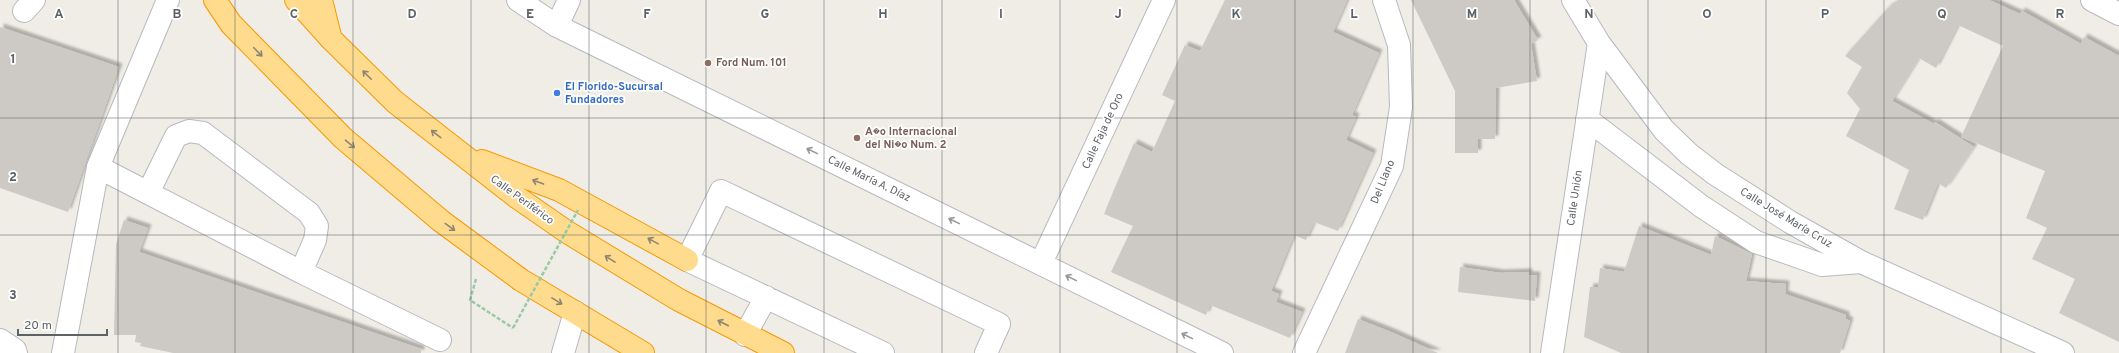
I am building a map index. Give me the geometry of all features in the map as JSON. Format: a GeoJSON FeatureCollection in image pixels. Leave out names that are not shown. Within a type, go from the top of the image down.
{"type":"FeatureCollection","features":[{"type":"Feature","properties":{"kind":"highway"},"geometry":{"type":"LineString","coordinates":[[216,0],[231,24],[343,138],[441,221],[521,280],[643,353]]}},
{"type":"Feature","properties":{"kind":"highway","name":"Calle Periférico"},"geometry":{"type":"LineString","coordinates":[[296,0],[331,39],[395,102],[518,198],[573,236],[679,300],[745,335],[783,353]]}},
{"type":"Feature","properties":{"kind":"highway"},"geometry":{"type":"LineString","coordinates":[[321,0],[331,39]]}},
{"type":"Feature","properties":{"kind":"highway"},"geometry":{"type":"LineString","coordinates":[[462,154],[559,190],[687,260]]}},
{"type":"Feature","properties":{"kind":"street"},"geometry":{"type":"LineString","coordinates":[[63,353],[98,167],[168,0]]}},
{"type":"Feature","properties":{"kind":"street","name":"Calle María A. Díaz"},"geometry":{"type":"LineString","coordinates":[[518,0],[557,26],[1222,353]]}},
{"type":"Feature","properties":{"kind":"street"},"geometry":{"type":"LineString","coordinates":[[557,26],[569,0]]}},
{"type":"Feature","properties":{"kind":"street","name":"Calle Faja de Oro"},"geometry":{"type":"LineString","coordinates":[[1041,263],[1164,0]]}},
{"type":"Feature","properties":{"kind":"street","name":"Del Llano"},"geometry":{"type":"LineString","coordinates":[[1304,353],[1392,166],[1402,107],[1398,45],[1384,0]]}},
{"type":"Feature","properties":{"kind":"street","name":"Calle José María Cruz"},"geometry":{"type":"LineString","coordinates":[[1573,0],[1599,43],[1664,130],[1689,154],[1715,174],[1790,222],[1861,262],[2063,353]]}},
{"type":"Feature","properties":{"kind":"street"},"geometry":{"type":"LineString","coordinates":[[2092,0],[2119,14]]}},
{"type":"Feature","properties":{"kind":"street","name":"Calle Unión"},"geometry":{"type":"LineString","coordinates":[[1552,353],[1599,43]]}},
{"type":"Feature","properties":{"kind":"street"},"geometry":{"type":"LineString","coordinates":[[1587,119],[1701,206],[1756,242],[1822,265],[1861,262]]}},
{"type":"Feature","properties":{"kind":"street"},"geometry":{"type":"LineString","coordinates":[[148,193],[176,136],[189,131],[203,132],[309,213],[317,226],[315,240],[301,272]]}},
{"type":"Feature","properties":{"kind":"street"},"geometry":{"type":"LineString","coordinates":[[98,167],[301,272],[440,340]]}},
{"type":"Feature","properties":{"kind":"street"},"geometry":{"type":"LineString","coordinates":[[883,353],[687,260],[721,191],[999,324],[986,353]]}},
{"type":"Feature","properties":{"kind":"street"},"geometry":{"type":"LineString","coordinates":[[745,335],[766,297]]}},
{"type":"Feature","properties":{"kind":"street"},"geometry":{"type":"LineString","coordinates":[[563,353],[575,312]]}},
{"type":"Feature","properties":{"kind":"street"},"geometry":{"type":"LineString","coordinates":[[0,340],[15,350],[16,353]]}},
{"type":"Feature","properties":{"kind":"path"},"geometry":{"type":"LineString","coordinates":[[470,300],[513,328],[578,210]]}},
{"type":"Feature","properties":{"kind":"building"},"geometry":{"type":"Polygon","coordinates":[[[1225,0],[1347,0],[1333,32],[1379,53],[1352,115],[1356,117],[1346,140],[1373,153],[1338,231],[1314,222],[1306,240],[1294,235],[1271,291],[1279,294],[1276,302],[1302,312],[1290,338],[1210,305],[1206,315],[1111,272],[1133,226],[1104,214],[1113,192],[1134,143],[1152,152],[1175,101],[1162,95],[1185,45],[1200,51],[1225,0]]]}},
{"type":"Feature","properties":{"kind":"building"},"geometry":{"type":"Polygon","coordinates":[[[1411,0],[1514,0],[1538,40],[1531,44],[1537,81],[1496,88],[1495,139],[1478,139],[1478,153],[1455,153],[1455,91],[1411,0]]]}},
{"type":"Feature","properties":{"kind":"building"},"geometry":{"type":"Polygon","coordinates":[[[1902,0],[1989,0],[2020,14],[2022,11],[2081,44],[2084,37],[2119,56],[2119,342],[2059,313],[2075,279],[2032,259],[2047,228],[2026,218],[2045,171],[1961,137],[2003,46],[1958,25],[1936,68],[1919,58],[1892,101],[1934,124],[1935,122],[1974,147],[1946,188],[1938,183],[1923,220],[1894,209],[1909,170],[1846,136],[1860,109],[1847,93],[1862,67],[1845,56],[1888,8],[1902,0]]]}},
{"type":"Feature","properties":{"kind":"building"},"geometry":{"type":"Polygon","coordinates":[[[0,27],[119,67],[68,212],[0,188],[0,27]]]}},
{"type":"Feature","properties":{"kind":"building"},"geometry":{"type":"Polygon","coordinates":[[[124,220],[148,228],[139,252],[421,349],[421,353],[173,353],[140,346],[141,343],[135,342],[136,335],[114,335],[116,244],[124,220]]]}},
{"type":"Feature","properties":{"kind":"building"},"geometry":{"type":"Polygon","coordinates":[[[1639,226],[1711,255],[1715,236],[1752,254],[1746,281],[1786,284],[1785,294],[1846,315],[1846,319],[1850,321],[1840,353],[1621,353],[1584,337],[1590,287],[1598,287],[1600,268],[1624,272],[1639,226]]]}},
{"type":"Feature","properties":{"kind":"building"},"geometry":{"type":"Polygon","coordinates":[[[1460,267],[1501,273],[1529,272],[1529,275],[1537,275],[1535,301],[1458,292],[1460,267]]]}},
{"type":"Feature","properties":{"kind":"building"},"geometry":{"type":"Polygon","coordinates":[[[1358,319],[1391,332],[1438,353],[1345,353],[1358,319]]]}},
{"type":"Feature","properties":{"kind":"place","name":"Ford Num. 101"},"geometry":{"type":"Point","coordinates":[708,63]}},
{"type":"Feature","properties":{"kind":"place","name":"El Florido-Sucursal Fundadores"},"geometry":{"type":"Point","coordinates":[557,93]}},
{"type":"Feature","properties":{"kind":"place","name":"A�o Internacional del Ni�o Num. 2"},"geometry":{"type":"Point","coordinates":[857,138]}}]}
